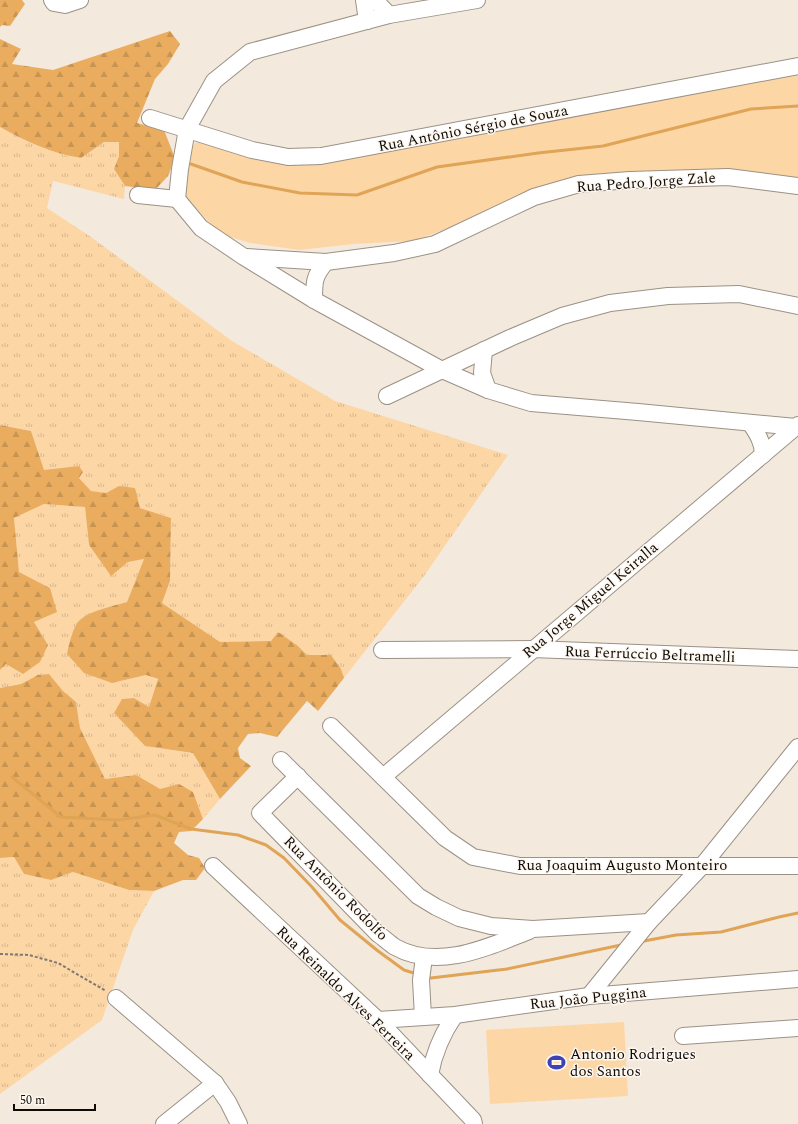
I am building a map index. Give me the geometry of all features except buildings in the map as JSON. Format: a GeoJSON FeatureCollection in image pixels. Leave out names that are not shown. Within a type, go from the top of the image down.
{"type":"FeatureCollection","features":[{"type":"Feature","properties":{"kind":"street"},"geometry":{"type":"LineString","coordinates":[[53,2],[65,5],[80,0]]}},
{"type":"Feature","properties":{"kind":"street"},"geometry":{"type":"LineString","coordinates":[[364,0],[367,21]]}},
{"type":"Feature","properties":{"kind":"street"},"geometry":{"type":"LineString","coordinates":[[375,0],[389,15]]}},
{"type":"Feature","properties":{"kind":"street"},"geometry":{"type":"LineString","coordinates":[[477,0],[389,15],[250,52],[214,81],[187,129],[180,169],[178,199],[202,228],[244,257],[314,300],[442,370],[488,390],[532,402],[750,423],[797,426]]}},
{"type":"Feature","properties":{"kind":"street","name":"Rua Antônio Sérgio de Souza"},"geometry":{"type":"LineString","coordinates":[[150,118],[252,150],[288,157],[321,156],[798,66]]}},
{"type":"Feature","properties":{"kind":"street","name":"Rua Pedro Jorge Zale"},"geometry":{"type":"LineString","coordinates":[[244,257],[326,262],[394,253],[435,244],[534,197],[579,184],[630,180],[728,177],[798,186]]}},
{"type":"Feature","properties":{"kind":"street"},"geometry":{"type":"LineString","coordinates":[[138,195],[178,199]]}},
{"type":"Feature","properties":{"kind":"street"},"geometry":{"type":"LineString","coordinates":[[314,300],[314,285],[318,271],[326,262]]}},
{"type":"Feature","properties":{"kind":"street"},"geometry":{"type":"LineString","coordinates":[[387,396],[484,350],[562,316],[610,303],[668,296],[739,294],[798,306]]}},
{"type":"Feature","properties":{"kind":"street"},"geometry":{"type":"LineString","coordinates":[[484,350],[482,373],[488,390]]}},
{"type":"Feature","properties":{"kind":"street"},"geometry":{"type":"LineString","coordinates":[[750,423],[758,435],[763,447],[763,455]]}},
{"type":"Feature","properties":{"kind":"street","name":"Rua Jorge Miguel Keiralla"},"geometry":{"type":"LineString","coordinates":[[382,776],[797,426]]}},
{"type":"Feature","properties":{"kind":"street","name":"Rua Ferrúccio Beltramelli"},"geometry":{"type":"LineString","coordinates":[[382,650],[532,649],[798,660]]}},
{"type":"Feature","properties":{"kind":"street","name":"Rua Joaquim Augusto Monteiro"},"geometry":{"type":"LineString","coordinates":[[331,726],[445,838],[473,857],[520,866],[798,866]]}},
{"type":"Feature","properties":{"kind":"street"},"geometry":{"type":"LineString","coordinates":[[589,996],[649,922],[702,866],[798,747]]}},
{"type":"Feature","properties":{"kind":"street"},"geometry":{"type":"LineString","coordinates":[[282,760],[418,896],[459,918],[491,926],[533,929],[649,922]]}},
{"type":"Feature","properties":{"kind":"street","name":"Rua Antônio Rodolfo"},"geometry":{"type":"LineString","coordinates":[[298,776],[260,813],[378,934],[395,946],[424,957],[442,957],[479,951],[533,929]]}},
{"type":"Feature","properties":{"kind":"street","name":"Rua Reinaldo Alves Ferreira"},"geometry":{"type":"LineString","coordinates":[[213,866],[378,1020],[476,1123]]}},
{"type":"Feature","properties":{"kind":"street"},"geometry":{"type":"LineString","coordinates":[[423,1017],[421,980],[424,957]]}},
{"type":"Feature","properties":{"kind":"street","name":"Rua João Puggina"},"geometry":{"type":"LineString","coordinates":[[378,1020],[455,1015],[589,996],[798,979]]}},
{"type":"Feature","properties":{"kind":"street"},"geometry":{"type":"LineString","coordinates":[[116,998],[215,1083],[228,1102],[239,1124]]}},
{"type":"Feature","properties":{"kind":"street"},"geometry":{"type":"LineString","coordinates":[[430,1075],[434,1056],[441,1037],[455,1015]]}},
{"type":"Feature","properties":{"kind":"street"},"geometry":{"type":"LineString","coordinates":[[683,1036],[798,1028]]}},
{"type":"Feature","properties":{"kind":"street"},"geometry":{"type":"LineString","coordinates":[[164,1124],[215,1083]]}},
{"type":"Feature","properties":{"kind":"path"},"geometry":{"type":"LineString","coordinates":[[0,954],[29,955],[58,963],[116,998]]}},
{"type":"Feature","properties":{"kind":"green space"},"geometry":{"type":"Polygon","coordinates":[[[0,0],[22,0],[25,4],[10,26],[2,25],[0,27],[0,0]]]}},
{"type":"Feature","properties":{"kind":"green space"},"geometry":{"type":"Polygon","coordinates":[[[170,31],[180,44],[168,64],[155,79],[137,123],[164,130],[175,158],[168,176],[155,190],[125,186],[114,169],[119,156],[119,142],[104,142],[81,158],[39,146],[0,127],[0,39],[21,49],[12,64],[53,70],[170,31]]]}},
{"type":"Feature","properties":{"kind":"green space"},"geometry":{"type":"Polygon","coordinates":[[[798,72],[798,179],[601,179],[488,214],[413,241],[353,244],[299,250],[250,243],[220,234],[184,195],[186,153],[195,143],[208,141],[289,162],[798,72]]]}},
{"type":"Feature","properties":{"kind":"green space"},"geometry":{"type":"Polygon","coordinates":[[[0,127],[39,146],[80,158],[104,142],[119,142],[119,156],[114,169],[125,186],[124,199],[53,181],[47,208],[91,237],[232,341],[335,401],[508,455],[424,576],[344,678],[341,669],[331,655],[307,655],[298,646],[278,633],[271,641],[220,642],[162,603],[170,581],[171,518],[140,508],[119,486],[106,493],[91,491],[79,478],[79,466],[43,471],[31,431],[0,425],[0,127]]]}},
{"type":"Feature","properties":{"kind":"green space"},"geometry":{"type":"Polygon","coordinates":[[[0,425],[31,431],[44,470],[79,466],[83,472],[79,478],[91,491],[106,493],[119,486],[135,488],[140,508],[171,518],[170,581],[162,603],[220,642],[271,641],[278,632],[298,646],[307,655],[331,655],[341,669],[344,678],[318,711],[307,701],[277,737],[260,733],[248,734],[238,748],[240,758],[251,766],[220,799],[193,753],[145,746],[114,713],[122,699],[134,698],[149,707],[158,679],[146,675],[112,683],[84,673],[67,654],[74,630],[81,619],[97,611],[127,602],[144,559],[128,562],[111,576],[89,545],[85,507],[44,504],[14,518],[19,572],[50,588],[57,612],[34,622],[48,645],[40,662],[23,674],[6,664],[0,670],[0,425]]]}},
{"type":"Feature","properties":{"kind":"green space"},"geometry":{"type":"Polygon","coordinates":[[[44,504],[85,507],[89,545],[111,575],[128,562],[144,559],[127,602],[105,608],[112,683],[146,675],[158,680],[149,707],[134,698],[123,699],[114,713],[145,746],[193,753],[220,799],[203,819],[193,792],[160,790],[136,775],[105,779],[80,728],[76,702],[63,691],[49,674],[38,675],[21,684],[0,688],[0,670],[6,664],[48,645],[34,622],[50,588],[19,572],[14,518],[44,504]]]}},
{"type":"Feature","properties":{"kind":"green space"},"geometry":{"type":"Polygon","coordinates":[[[49,674],[63,691],[76,702],[80,728],[105,779],[136,775],[160,789],[179,784],[193,792],[203,819],[191,831],[179,832],[174,843],[188,855],[199,858],[205,868],[196,880],[183,880],[154,891],[129,890],[73,872],[51,880],[24,874],[14,857],[0,858],[0,688],[21,684],[38,675],[49,674]]]}},
{"type":"Feature","properties":{"kind":"green space"},"geometry":{"type":"Polygon","coordinates":[[[14,857],[24,874],[51,880],[73,872],[129,890],[154,891],[133,930],[102,1020],[0,1094],[0,858],[14,857]]]}},
{"type":"Feature","properties":{"kind":"green space","name":"Antonio Rodrigues dos Santos"},"geometry":{"type":"Polygon","coordinates":[[[624,1022],[628,1096],[490,1104],[486,1030],[624,1022]]]}},
{"type":"Feature","properties":{"kind":"waterway"},"geometry":{"type":"LineString","coordinates":[[191,164],[242,182],[300,193],[357,195],[437,167],[538,153],[603,146],[751,109],[798,106]]}},
{"type":"Feature","properties":{"kind":"waterway"},"geometry":{"type":"LineString","coordinates":[[12,777],[61,817],[118,820],[155,815],[191,829],[238,835],[266,845],[284,858],[312,887],[340,920],[404,970],[417,974]]}},
{"type":"Feature","properties":{"kind":"waterway"},"geometry":{"type":"LineString","coordinates":[[644,941],[676,935],[721,932],[798,913]]}},
{"type":"Feature","properties":{"kind":"waterway"},"geometry":{"type":"LineString","coordinates":[[426,977],[431,978],[507,969],[621,945]]}},
{"type":"Feature","properties":{"kind":"place","name":"Antonio Rodrigues dos Santos"},"geometry":{"type":"Point","coordinates":[557,1063]}}]}
